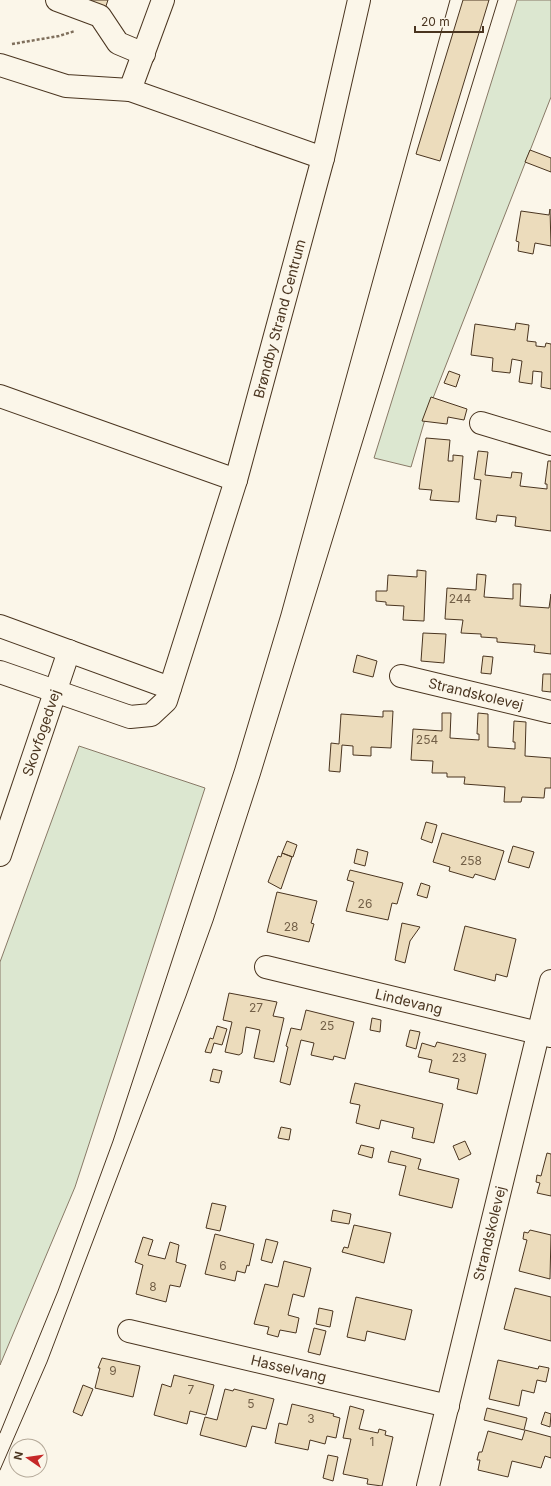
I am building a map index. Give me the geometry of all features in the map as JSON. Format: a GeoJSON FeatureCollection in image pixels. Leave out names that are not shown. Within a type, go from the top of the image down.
{"type":"FeatureCollection","features":[{"type":"Feature","properties":{"kind":"street"},"geometry":{"type":"LineString","coordinates":[[57,0],[100,16],[118,43],[144,54]]}},
{"type":"Feature","properties":{"kind":"street"},"geometry":{"type":"LineString","coordinates":[[130,90],[163,0]]}},
{"type":"Feature","properties":{"kind":"street","name":"Brøndby Strand Centrum"},"geometry":{"type":"LineString","coordinates":[[0,672],[130,717],[151,715],[166,701],[236,480],[323,158],[359,0]]}},
{"type":"Feature","properties":{"kind":"street"},"geometry":{"type":"LineString","coordinates":[[0,65],[66,86],[130,90],[323,158]]}},
{"type":"Feature","properties":{"kind":"street"},"geometry":{"type":"LineString","coordinates":[[0,396],[236,480]]}},
{"type":"Feature","properties":{"kind":"street"},"geometry":{"type":"LineString","coordinates":[[481,423],[551,444]]}},
{"type":"Feature","properties":{"kind":"street"},"geometry":{"type":"LineString","coordinates":[[0,626],[170,688]]}},
{"type":"Feature","properties":{"kind":"street","name":"Skovfogedvej"},"geometry":{"type":"LineString","coordinates":[[0,855],[7,813],[56,692],[69,651]]}},
{"type":"Feature","properties":{"kind":"street","name":"Strandskolevej"},"geometry":{"type":"LineString","coordinates":[[401,676],[551,712]]}},
{"type":"Feature","properties":{"kind":"street","name":"Lindevang"},"geometry":{"type":"LineString","coordinates":[[266,967],[544,1034]]}},
{"type":"Feature","properties":{"kind":"street","name":"Strandskolevej"},"geometry":{"type":"LineString","coordinates":[[428,1486],[544,1034],[551,981]]}},
{"type":"Feature","properties":{"kind":"street","name":"Hasselvang"},"geometry":{"type":"LineString","coordinates":[[129,1331],[448,1406]]}},
{"type":"Feature","properties":{"kind":"path"},"geometry":{"type":"LineString","coordinates":[[9,45],[59,36],[105,22]]}},
{"type":"Feature","properties":{"kind":"green space"},"geometry":{"type":"Polygon","coordinates":[[[517,0],[551,0],[551,97],[426,416],[411,467],[374,458],[517,0]]]}},
{"type":"Feature","properties":{"kind":"green space"},"geometry":{"type":"Polygon","coordinates":[[[79,746],[205,788],[75,1187],[0,1365],[0,962],[79,746]]]}},
{"type":"Feature","properties":{"kind":"building"},"geometry":{"type":"Polygon","coordinates":[[[80,0],[108,0],[105,9],[80,0]]]}},
{"type":"Feature","properties":{"kind":"building"},"geometry":{"type":"Polygon","coordinates":[[[463,0],[489,0],[440,161],[416,154],[463,0]]]}},
{"type":"Feature","properties":{"kind":"building"},"geometry":{"type":"Polygon","coordinates":[[[530,150],[551,158],[551,172],[525,162],[530,150]]]}},
{"type":"Feature","properties":{"kind":"building"},"geometry":{"type":"Polygon","coordinates":[[[550,209],[551,246],[535,243],[533,254],[518,251],[519,242],[516,241],[521,211],[549,215],[550,209]]]}},
{"type":"Feature","properties":{"kind":"building"},"geometry":{"type":"Polygon","coordinates":[[[516,323],[529,325],[527,341],[536,342],[536,346],[545,347],[546,343],[551,344],[551,389],[541,387],[542,372],[533,371],[532,384],[519,382],[522,361],[512,359],[510,373],[492,371],[493,358],[471,355],[475,324],[515,330],[516,323]]]}},
{"type":"Feature","properties":{"kind":"building"},"geometry":{"type":"Polygon","coordinates":[[[449,371],[460,375],[456,387],[444,383],[449,371]]]}},
{"type":"Feature","properties":{"kind":"building"},"geometry":{"type":"Polygon","coordinates":[[[431,397],[467,409],[464,420],[448,417],[447,424],[422,421],[431,397]]]}},
{"type":"Feature","properties":{"kind":"building"},"geometry":{"type":"Polygon","coordinates":[[[426,438],[450,440],[448,461],[453,461],[453,455],[463,456],[459,502],[430,500],[432,490],[419,489],[426,438]]]}},
{"type":"Feature","properties":{"kind":"building"},"geometry":{"type":"Polygon","coordinates":[[[478,451],[488,452],[485,475],[511,478],[512,472],[522,473],[520,486],[547,489],[547,484],[545,484],[548,461],[551,461],[551,531],[515,526],[516,517],[497,515],[496,522],[476,519],[481,480],[474,479],[478,451]]]}},
{"type":"Feature","properties":{"kind":"building"},"geometry":{"type":"Polygon","coordinates":[[[417,570],[426,571],[424,621],[403,620],[404,606],[386,605],[386,602],[376,601],[376,591],[387,591],[388,575],[417,577],[417,570]]]}},
{"type":"Feature","properties":{"kind":"building"},"geometry":{"type":"Polygon","coordinates":[[[477,574],[486,575],[484,597],[513,599],[513,584],[521,584],[520,606],[549,608],[551,594],[551,654],[534,652],[535,645],[497,642],[497,638],[481,637],[481,634],[461,633],[463,620],[445,619],[447,588],[476,590],[477,574]]]}},
{"type":"Feature","properties":{"kind":"building"},"geometry":{"type":"Polygon","coordinates":[[[423,633],[446,634],[444,663],[421,661],[423,633]]]}},
{"type":"Feature","properties":{"kind":"building"},"geometry":{"type":"Polygon","coordinates":[[[357,655],[377,661],[373,677],[353,672],[357,655]]]}},
{"type":"Feature","properties":{"kind":"building"},"geometry":{"type":"Polygon","coordinates":[[[483,656],[493,657],[491,674],[481,673],[483,656]]]}},
{"type":"Feature","properties":{"kind":"building"},"geometry":{"type":"Polygon","coordinates":[[[543,674],[551,674],[551,692],[542,691],[543,674]]]}},
{"type":"Feature","properties":{"kind":"building"},"geometry":{"type":"Polygon","coordinates":[[[383,711],[393,711],[391,748],[371,747],[371,756],[353,755],[353,746],[342,745],[340,772],[329,771],[331,743],[339,744],[341,714],[383,717],[383,711]]]}},
{"type":"Feature","properties":{"kind":"building"},"geometry":{"type":"Polygon","coordinates":[[[442,713],[451,713],[450,738],[479,740],[479,734],[477,734],[478,713],[488,714],[488,747],[515,749],[515,742],[513,742],[514,721],[526,722],[525,756],[551,758],[551,788],[545,788],[544,798],[522,797],[521,802],[504,802],[505,787],[464,784],[465,777],[447,777],[447,773],[432,773],[433,761],[411,760],[413,729],[442,731],[442,713]]]}},
{"type":"Feature","properties":{"kind":"building"},"geometry":{"type":"Polygon","coordinates":[[[426,822],[437,825],[432,843],[421,839],[426,822]]]}},
{"type":"Feature","properties":{"kind":"building"},"geometry":{"type":"Polygon","coordinates":[[[442,833],[504,851],[495,880],[475,874],[473,878],[449,871],[450,867],[433,862],[442,833]]]}},
{"type":"Feature","properties":{"kind":"building"},"geometry":{"type":"Polygon","coordinates":[[[287,841],[297,845],[293,857],[282,853],[287,841]]]}},
{"type":"Feature","properties":{"kind":"building"},"geometry":{"type":"Polygon","coordinates":[[[513,846],[534,852],[529,868],[508,862],[513,846]]]}},
{"type":"Feature","properties":{"kind":"building"},"geometry":{"type":"Polygon","coordinates":[[[357,849],[368,852],[365,866],[354,863],[357,849]]]}},
{"type":"Feature","properties":{"kind":"building"},"geometry":{"type":"Polygon","coordinates":[[[282,853],[292,857],[281,889],[268,882],[278,856],[281,857],[282,853]]]}},
{"type":"Feature","properties":{"kind":"building"},"geometry":{"type":"Polygon","coordinates":[[[350,870],[403,883],[397,904],[392,903],[388,920],[346,911],[354,882],[347,880],[350,870]]]}},
{"type":"Feature","properties":{"kind":"building"},"geometry":{"type":"Polygon","coordinates":[[[421,883],[430,886],[427,898],[417,895],[421,883]]]}},
{"type":"Feature","properties":{"kind":"building"},"geometry":{"type":"Polygon","coordinates":[[[277,892],[317,901],[311,923],[314,924],[309,942],[267,932],[277,892]]]}},
{"type":"Feature","properties":{"kind":"building"},"geometry":{"type":"Polygon","coordinates":[[[402,923],[420,927],[410,941],[405,963],[395,960],[402,923]]]}},
{"type":"Feature","properties":{"kind":"building"},"geometry":{"type":"Polygon","coordinates":[[[465,926],[516,939],[507,977],[496,974],[495,981],[454,970],[465,926]]]}},
{"type":"Feature","properties":{"kind":"building"},"geometry":{"type":"Polygon","coordinates":[[[229,993],[277,1002],[273,1016],[284,1018],[274,1062],[254,1058],[260,1030],[246,1027],[242,1053],[239,1055],[225,1052],[232,1022],[223,1020],[229,993]]]}},
{"type":"Feature","properties":{"kind":"building"},"geometry":{"type":"Polygon","coordinates":[[[306,1010],[354,1022],[345,1059],[334,1056],[333,1060],[311,1055],[314,1043],[301,1040],[290,1085],[280,1082],[288,1047],[286,1046],[291,1028],[301,1030],[306,1010]]]}},
{"type":"Feature","properties":{"kind":"building"},"geometry":{"type":"Polygon","coordinates":[[[372,1018],[381,1020],[380,1032],[370,1030],[372,1018]]]}},
{"type":"Feature","properties":{"kind":"building"},"geometry":{"type":"Polygon","coordinates":[[[217,1026],[227,1029],[222,1045],[214,1043],[211,1053],[205,1052],[210,1038],[213,1039],[217,1026]]]}},
{"type":"Feature","properties":{"kind":"building"},"geometry":{"type":"Polygon","coordinates":[[[410,1030],[420,1032],[416,1049],[406,1046],[410,1030]]]}},
{"type":"Feature","properties":{"kind":"building"},"geometry":{"type":"Polygon","coordinates":[[[437,1042],[486,1054],[477,1094],[457,1089],[459,1079],[429,1072],[432,1060],[418,1057],[422,1043],[435,1047],[437,1042]]]}},
{"type":"Feature","properties":{"kind":"building"},"geometry":{"type":"Polygon","coordinates":[[[213,1069],[222,1071],[219,1083],[210,1081],[213,1069]]]}},
{"type":"Feature","properties":{"kind":"building"},"geometry":{"type":"Polygon","coordinates":[[[355,1083],[443,1104],[434,1143],[412,1138],[414,1128],[381,1120],[379,1129],[356,1123],[360,1105],[350,1103],[355,1083]]]}},
{"type":"Feature","properties":{"kind":"building"},"geometry":{"type":"Polygon","coordinates":[[[281,1127],[291,1129],[289,1140],[278,1138],[281,1127]]]}},
{"type":"Feature","properties":{"kind":"building"},"geometry":{"type":"Polygon","coordinates":[[[465,1141],[471,1154],[459,1160],[453,1146],[465,1141]]]}},
{"type":"Feature","properties":{"kind":"building"},"geometry":{"type":"Polygon","coordinates":[[[361,1145],[374,1148],[372,1158],[358,1154],[361,1145]]]}},
{"type":"Feature","properties":{"kind":"building"},"geometry":{"type":"Polygon","coordinates":[[[391,1151],[421,1159],[418,1169],[459,1179],[452,1208],[399,1195],[406,1166],[388,1162],[391,1151]]]}},
{"type":"Feature","properties":{"kind":"building"},"geometry":{"type":"Polygon","coordinates":[[[547,1153],[551,1154],[551,1196],[537,1193],[540,1183],[536,1182],[537,1175],[541,1176],[547,1153]]]}},
{"type":"Feature","properties":{"kind":"building"},"geometry":{"type":"Polygon","coordinates":[[[212,1203],[226,1206],[220,1231],[206,1228],[212,1203]]]}},
{"type":"Feature","properties":{"kind":"building"},"geometry":{"type":"Polygon","coordinates":[[[333,1210],[351,1214],[349,1224],[331,1221],[333,1210]]]}},
{"type":"Feature","properties":{"kind":"building"},"geometry":{"type":"Polygon","coordinates":[[[354,1225],[391,1233],[384,1263],[342,1252],[344,1247],[348,1248],[354,1225]]]}},
{"type":"Feature","properties":{"kind":"building"},"geometry":{"type":"Polygon","coordinates":[[[530,1230],[551,1235],[550,1279],[519,1271],[527,1240],[523,1239],[524,1232],[528,1233],[530,1230]]]}},
{"type":"Feature","properties":{"kind":"building"},"geometry":{"type":"Polygon","coordinates":[[[215,1234],[254,1244],[249,1266],[247,1265],[245,1273],[237,1271],[235,1281],[205,1274],[215,1234]]]}},
{"type":"Feature","properties":{"kind":"building"},"geometry":{"type":"Polygon","coordinates":[[[143,1237],[153,1240],[148,1255],[165,1259],[170,1242],[179,1245],[176,1262],[186,1265],[180,1287],[170,1285],[166,1302],[136,1294],[143,1265],[135,1262],[143,1237]]]}},
{"type":"Feature","properties":{"kind":"building"},"geometry":{"type":"Polygon","coordinates":[[[266,1239],[278,1242],[272,1263],[261,1260],[266,1239]]]}},
{"type":"Feature","properties":{"kind":"building"},"geometry":{"type":"Polygon","coordinates":[[[284,1261],[311,1268],[304,1297],[293,1294],[288,1315],[299,1318],[296,1333],[280,1330],[278,1337],[267,1334],[269,1327],[254,1324],[265,1284],[278,1287],[284,1261]]]}},
{"type":"Feature","properties":{"kind":"building"},"geometry":{"type":"Polygon","coordinates":[[[515,1288],[551,1297],[551,1341],[504,1329],[515,1288]]]}},
{"type":"Feature","properties":{"kind":"building"},"geometry":{"type":"Polygon","coordinates":[[[356,1297],[412,1310],[405,1340],[367,1331],[365,1341],[347,1337],[356,1297]]]}},
{"type":"Feature","properties":{"kind":"building"},"geometry":{"type":"Polygon","coordinates":[[[319,1308],[333,1311],[330,1327],[316,1324],[319,1308]]]}},
{"type":"Feature","properties":{"kind":"building"},"geometry":{"type":"Polygon","coordinates":[[[314,1328],[326,1331],[320,1355],[308,1352],[314,1328]]]}},
{"type":"Feature","properties":{"kind":"building"},"geometry":{"type":"Polygon","coordinates":[[[102,1358],[140,1366],[133,1397],[95,1388],[100,1368],[98,1368],[102,1358]]]}},
{"type":"Feature","properties":{"kind":"building"},"geometry":{"type":"Polygon","coordinates":[[[498,1360],[538,1369],[539,1366],[549,1368],[546,1382],[537,1380],[534,1393],[522,1390],[519,1406],[489,1399],[498,1360]]]}},
{"type":"Feature","properties":{"kind":"building"},"geometry":{"type":"Polygon","coordinates":[[[174,1375],[214,1385],[206,1415],[190,1411],[187,1424],[154,1415],[162,1384],[171,1387],[174,1375]]]}},
{"type":"Feature","properties":{"kind":"building"},"geometry":{"type":"Polygon","coordinates":[[[83,1385],[93,1389],[82,1416],[73,1412],[83,1385]]]}},
{"type":"Feature","properties":{"kind":"building"},"geometry":{"type":"Polygon","coordinates":[[[225,1389],[233,1391],[234,1389],[274,1399],[266,1429],[252,1426],[246,1447],[200,1435],[205,1417],[217,1420],[225,1389]]]}},
{"type":"Feature","properties":{"kind":"building"},"geometry":{"type":"Polygon","coordinates":[[[292,1404],[334,1414],[333,1416],[340,1418],[336,1438],[327,1436],[325,1444],[310,1440],[308,1450],[275,1443],[279,1423],[287,1425],[292,1404]]]}},
{"type":"Feature","properties":{"kind":"building"},"geometry":{"type":"Polygon","coordinates":[[[350,1406],[364,1410],[359,1429],[378,1433],[379,1429],[386,1431],[385,1435],[393,1437],[382,1486],[367,1484],[368,1479],[343,1474],[351,1439],[343,1438],[350,1406]]]}},
{"type":"Feature","properties":{"kind":"building"},"geometry":{"type":"Polygon","coordinates":[[[487,1408],[527,1418],[524,1430],[484,1420],[487,1408]]]}},
{"type":"Feature","properties":{"kind":"building"},"geometry":{"type":"Polygon","coordinates":[[[545,1412],[551,1414],[550,1427],[541,1424],[545,1412]]]}},
{"type":"Feature","properties":{"kind":"building"},"geometry":{"type":"Polygon","coordinates":[[[525,1430],[551,1437],[551,1458],[545,1456],[541,1468],[512,1461],[508,1477],[478,1470],[480,1460],[477,1460],[479,1452],[482,1452],[488,1431],[522,1440],[525,1430]]]}},
{"type":"Feature","properties":{"kind":"building"},"geometry":{"type":"Polygon","coordinates":[[[328,1455],[338,1457],[333,1481],[323,1478],[328,1455]]]}},
{"type":"Feature","properties":{"kind":"tram line"},"geometry":{"type":"LineString","coordinates":[[0,1433],[58,1291],[113,1141],[235,768],[281,614],[450,0]]}},
{"type":"Feature","properties":{"kind":"tram line"},"geometry":{"type":"LineString","coordinates":[[0,1470],[47,1362],[213,921],[260,776],[498,0]]}}]}
